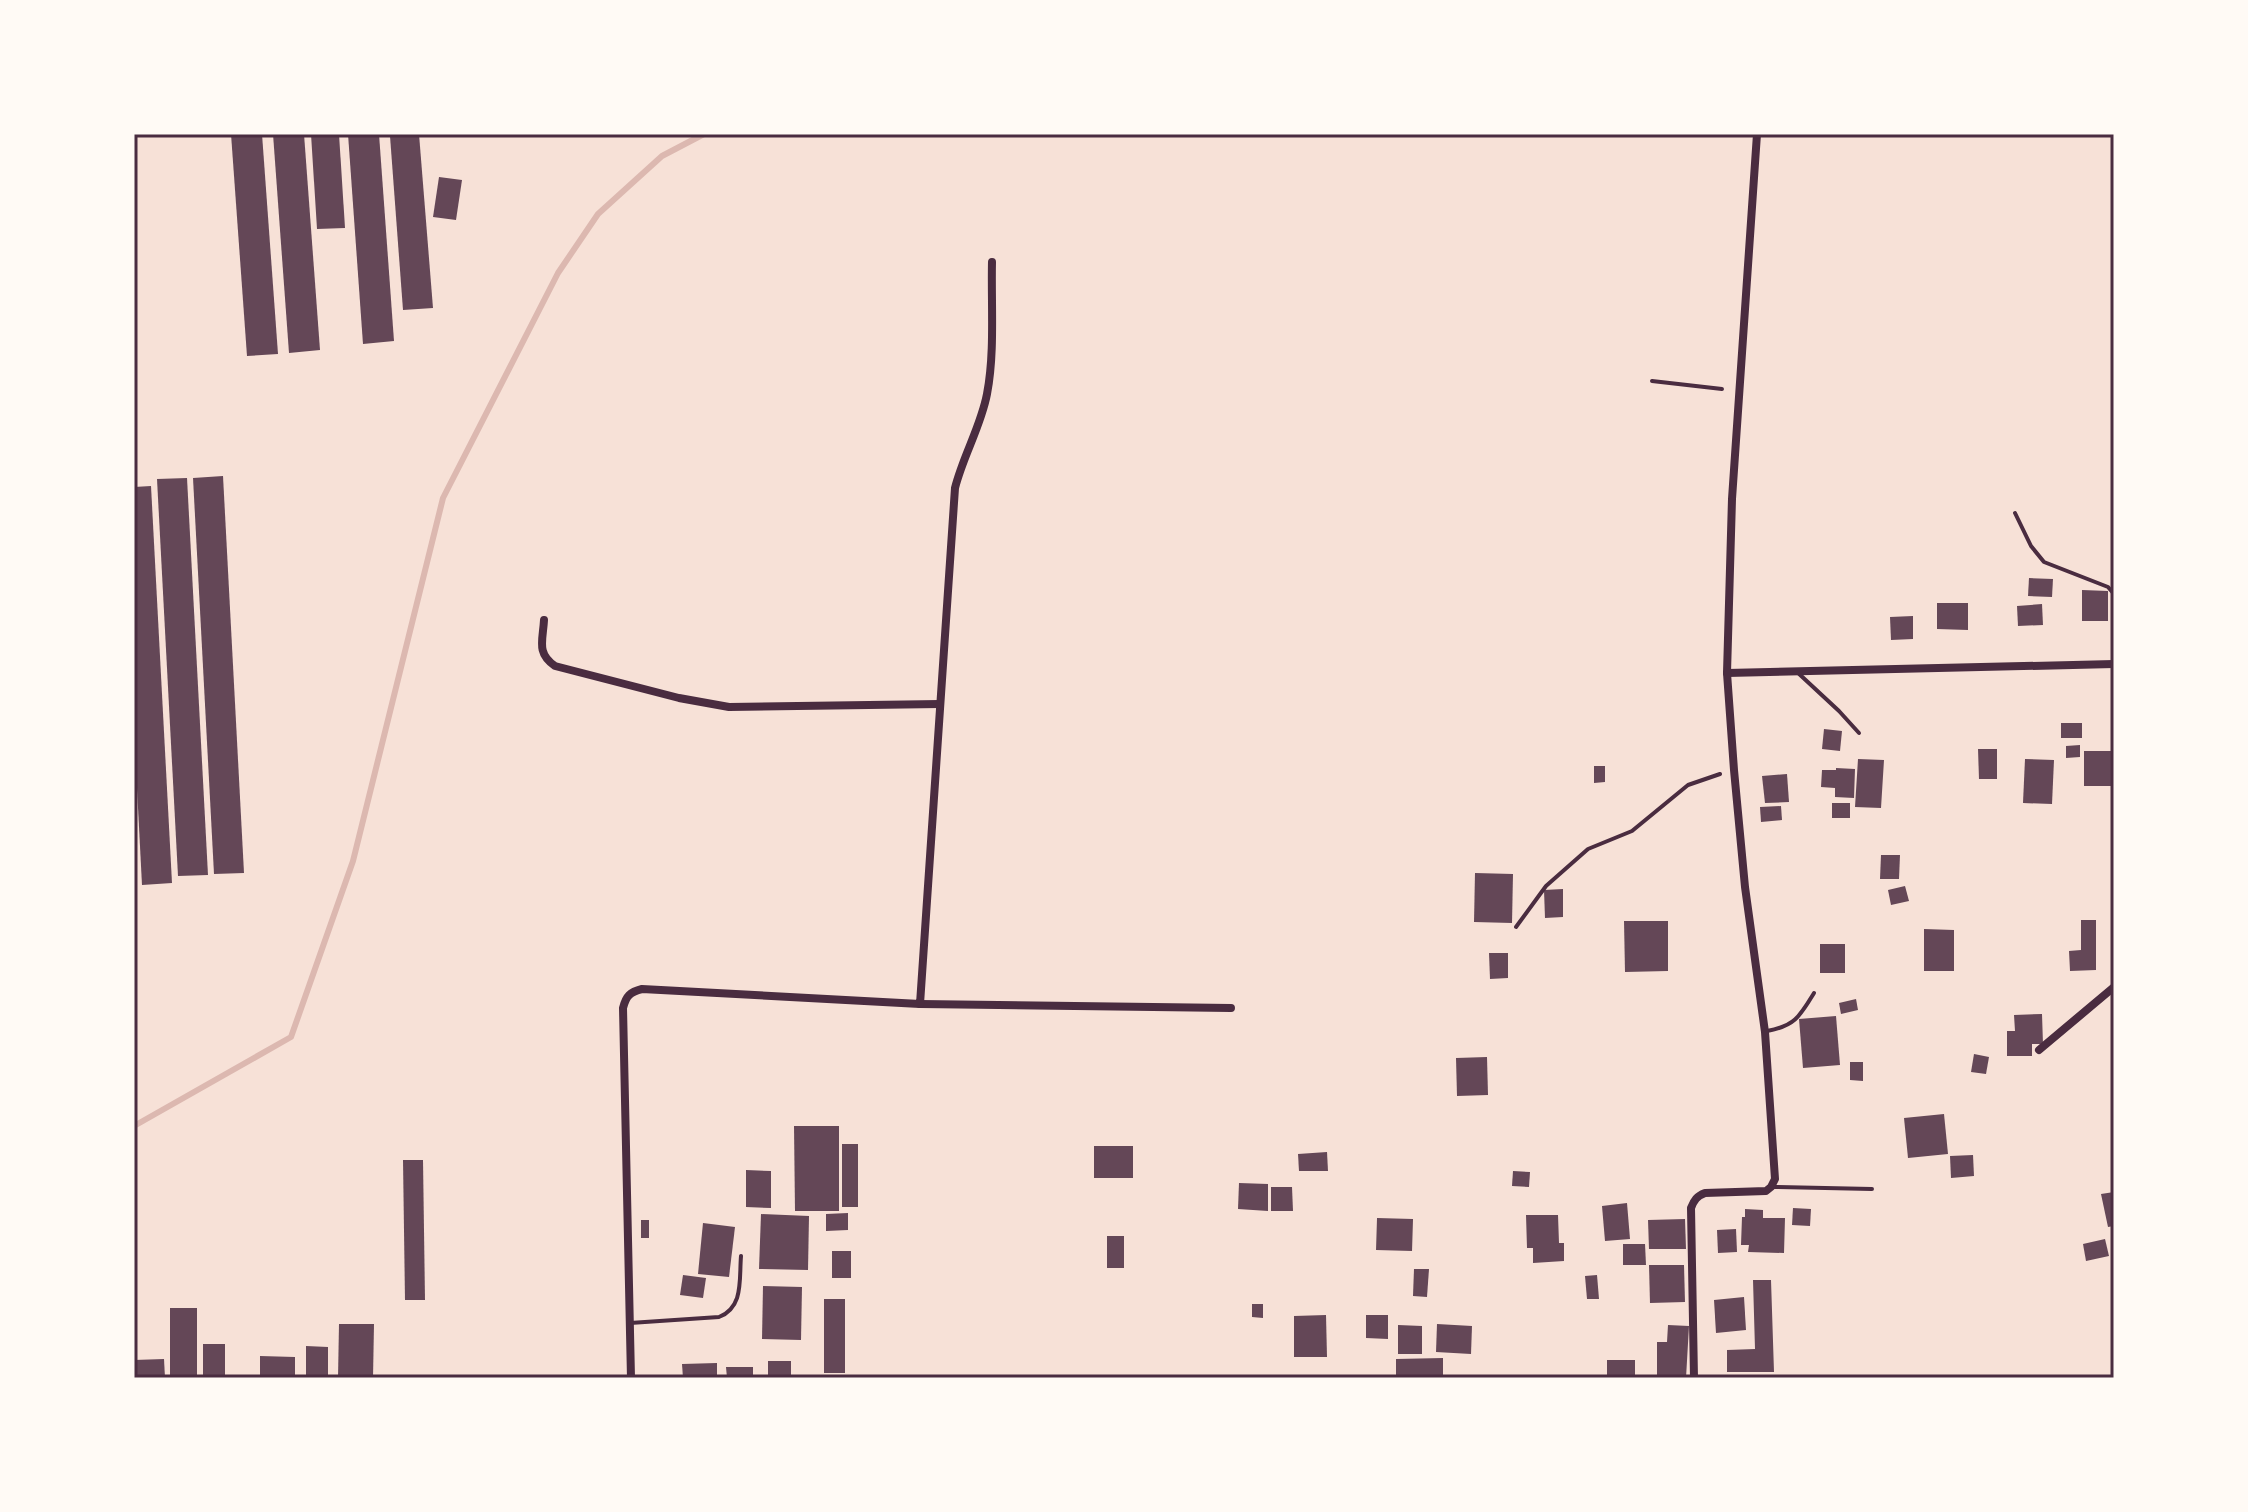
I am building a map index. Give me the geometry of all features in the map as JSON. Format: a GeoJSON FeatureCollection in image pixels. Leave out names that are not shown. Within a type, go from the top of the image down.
{"type":"FeatureCollection","features":[{"type":"Feature","properties":{"kind":"street"},"geometry":{"type":"LineString","coordinates":[[1694,1378],[1691,1208],[1694,1201],[1705,1193],[1759,1192],[1771,1187],[1775,1179],[1765,1032],[1745,887],[1727,673],[1736,391],[1757,134]]}},
{"type":"Feature","properties":{"kind":"street"},"geometry":{"type":"LineString","coordinates":[[920,1004],[955,488],[988,391],[992,262]]}},
{"type":"Feature","properties":{"kind":"street"},"geometry":{"type":"LineString","coordinates":[[544,620],[542,651],[544,657],[555,666],[701,703],[729,707],[940,704]]}},
{"type":"Feature","properties":{"kind":"street"},"geometry":{"type":"LineString","coordinates":[[1727,673],[2114,664]]}},
{"type":"Feature","properties":{"kind":"street"},"geometry":{"type":"LineString","coordinates":[[2039,1050],[2114,987]]}},
{"type":"Feature","properties":{"kind":"street"},"geometry":{"type":"LineString","coordinates":[[631,1378],[623,1008],[631,992],[642,989],[920,1004],[1231,1008]]}},
{"type":"Feature","properties":{"kind":"lane"},"geometry":{"type":"LineString","coordinates":[[1652,381],[1722,389]]}},
{"type":"Feature","properties":{"kind":"lane"},"geometry":{"type":"LineString","coordinates":[[2015,513],[2031,546],[2044,562],[2108,587],[2114,594]]}},
{"type":"Feature","properties":{"kind":"lane"},"geometry":{"type":"LineString","coordinates":[[1796,671],[1859,733]]}},
{"type":"Feature","properties":{"kind":"lane"},"geometry":{"type":"LineString","coordinates":[[1765,1032],[1784,1028],[1795,1021],[1814,993]]}},
{"type":"Feature","properties":{"kind":"lane"},"geometry":{"type":"LineString","coordinates":[[1771,1187],[1872,1189]]}},
{"type":"Feature","properties":{"kind":"lane"},"geometry":{"type":"LineString","coordinates":[[630,1323],[719,1317],[728,1313],[737,1299],[741,1256]]}},
{"type":"Feature","properties":{"kind":"path"},"geometry":{"type":"LineString","coordinates":[[1516,927],[1546,886],[1588,849],[1632,831],[1688,785],[1734,770]]}},
{"type":"Feature","properties":{"kind":"building"},"geometry":{"type":"Polygon","coordinates":[[[231,134],[262,134],[278,354],[247,356],[231,134]]]}},
{"type":"Feature","properties":{"kind":"building"},"geometry":{"type":"Polygon","coordinates":[[[273,134],[304,134],[320,350],[289,353],[273,134]]]}},
{"type":"Feature","properties":{"kind":"building"},"geometry":{"type":"Polygon","coordinates":[[[311,134],[339,134],[345,228],[317,229],[311,134]]]}},
{"type":"Feature","properties":{"kind":"building"},"geometry":{"type":"Polygon","coordinates":[[[348,134],[379,134],[394,341],[363,344],[348,134]]]}},
{"type":"Feature","properties":{"kind":"building"},"geometry":{"type":"Polygon","coordinates":[[[419,134],[433,308],[403,310],[390,136],[419,134]]]}},
{"type":"Feature","properties":{"kind":"building"},"geometry":{"type":"Polygon","coordinates":[[[439,177],[462,180],[456,220],[433,217],[439,177]]]}},
{"type":"Feature","properties":{"kind":"building"},"geometry":{"type":"Polygon","coordinates":[[[223,476],[244,873],[214,874],[193,478],[223,476]]]}},
{"type":"Feature","properties":{"kind":"building"},"geometry":{"type":"Polygon","coordinates":[[[187,478],[208,875],[178,876],[157,479],[187,478]]]}},
{"type":"Feature","properties":{"kind":"building"},"geometry":{"type":"Polygon","coordinates":[[[151,486],[172,883],[142,885],[134,730],[134,487],[151,486]]]}},
{"type":"Feature","properties":{"kind":"building"},"geometry":{"type":"Polygon","coordinates":[[[2029,578],[2053,579],[2052,597],[2028,596],[2029,578]]]}},
{"type":"Feature","properties":{"kind":"building"},"geometry":{"type":"Polygon","coordinates":[[[2082,590],[2108,591],[2108,621],[2082,621],[2082,590]]]}},
{"type":"Feature","properties":{"kind":"building"},"geometry":{"type":"Polygon","coordinates":[[[1937,603],[1968,603],[1968,630],[1937,629],[1937,603]]]}},
{"type":"Feature","properties":{"kind":"building"},"geometry":{"type":"Polygon","coordinates":[[[2042,604],[2043,625],[2018,626],[2017,606],[2042,604]]]}},
{"type":"Feature","properties":{"kind":"building"},"geometry":{"type":"Polygon","coordinates":[[[1913,616],[1913,639],[1891,640],[1890,617],[1913,616]]]}},
{"type":"Feature","properties":{"kind":"building"},"geometry":{"type":"Polygon","coordinates":[[[2061,723],[2082,723],[2082,738],[2061,738],[2061,723]]]}},
{"type":"Feature","properties":{"kind":"building"},"geometry":{"type":"Polygon","coordinates":[[[1824,729],[1842,731],[1840,751],[1822,749],[1824,729]]]}},
{"type":"Feature","properties":{"kind":"building"},"geometry":{"type":"Polygon","coordinates":[[[2080,745],[2080,757],[2066,758],[2066,746],[2080,745]]]}},
{"type":"Feature","properties":{"kind":"building"},"geometry":{"type":"Polygon","coordinates":[[[2114,748],[2114,786],[2084,786],[2084,751],[2111,751],[2114,748]]]}},
{"type":"Feature","properties":{"kind":"building"},"geometry":{"type":"Polygon","coordinates":[[[1978,749],[1997,749],[1997,779],[1979,779],[1978,749]]]}},
{"type":"Feature","properties":{"kind":"building"},"geometry":{"type":"Polygon","coordinates":[[[1858,759],[1884,760],[1881,808],[1855,807],[1858,759]]]}},
{"type":"Feature","properties":{"kind":"building"},"geometry":{"type":"Polygon","coordinates":[[[2025,759],[2054,760],[2052,804],[2023,803],[2025,759]]]}},
{"type":"Feature","properties":{"kind":"building"},"geometry":{"type":"Polygon","coordinates":[[[1594,766],[1605,766],[1605,782],[1594,783],[1594,766]]]}},
{"type":"Feature","properties":{"kind":"building"},"geometry":{"type":"Polygon","coordinates":[[[1855,769],[1854,798],[1835,797],[1835,788],[1821,787],[1822,770],[1855,769]]]}},
{"type":"Feature","properties":{"kind":"building"},"geometry":{"type":"Polygon","coordinates":[[[1787,774],[1789,802],[1765,803],[1762,776],[1787,774]]]}},
{"type":"Feature","properties":{"kind":"building"},"geometry":{"type":"Polygon","coordinates":[[[1832,803],[1850,803],[1850,818],[1832,818],[1832,803]]]}},
{"type":"Feature","properties":{"kind":"building"},"geometry":{"type":"Polygon","coordinates":[[[1781,806],[1782,820],[1761,822],[1760,807],[1781,806]]]}},
{"type":"Feature","properties":{"kind":"building"},"geometry":{"type":"Polygon","coordinates":[[[1881,855],[1900,855],[1899,879],[1880,879],[1881,855]]]}},
{"type":"Feature","properties":{"kind":"building"},"geometry":{"type":"Polygon","coordinates":[[[1475,873],[1513,874],[1512,923],[1474,922],[1475,873]]]}},
{"type":"Feature","properties":{"kind":"building"},"geometry":{"type":"Polygon","coordinates":[[[1905,886],[1909,901],[1891,905],[1888,890],[1905,886]]]}},
{"type":"Feature","properties":{"kind":"building"},"geometry":{"type":"Polygon","coordinates":[[[1563,889],[1563,917],[1545,918],[1544,890],[1563,889]]]}},
{"type":"Feature","properties":{"kind":"building"},"geometry":{"type":"Polygon","coordinates":[[[2081,920],[2096,920],[2096,970],[2070,971],[2069,951],[2081,950],[2081,920]]]}},
{"type":"Feature","properties":{"kind":"building"},"geometry":{"type":"Polygon","coordinates":[[[1624,921],[1668,921],[1668,971],[1625,972],[1624,921]]]}},
{"type":"Feature","properties":{"kind":"building"},"geometry":{"type":"Polygon","coordinates":[[[1924,929],[1954,930],[1954,971],[1924,971],[1924,929]]]}},
{"type":"Feature","properties":{"kind":"building"},"geometry":{"type":"Polygon","coordinates":[[[1820,944],[1845,944],[1845,973],[1820,973],[1820,944]]]}},
{"type":"Feature","properties":{"kind":"building"},"geometry":{"type":"Polygon","coordinates":[[[1489,953],[1508,953],[1508,978],[1490,979],[1489,953]]]}},
{"type":"Feature","properties":{"kind":"building"},"geometry":{"type":"Polygon","coordinates":[[[1856,999],[1858,1010],[1841,1014],[1839,1003],[1856,999]]]}},
{"type":"Feature","properties":{"kind":"building"},"geometry":{"type":"Polygon","coordinates":[[[2042,1014],[2043,1044],[2032,1044],[2032,1056],[2007,1056],[2007,1031],[2015,1031],[2014,1015],[2042,1014]]]}},
{"type":"Feature","properties":{"kind":"building"},"geometry":{"type":"Polygon","coordinates":[[[1836,1016],[1840,1065],[1803,1068],[1799,1019],[1836,1016]]]}},
{"type":"Feature","properties":{"kind":"building"},"geometry":{"type":"Polygon","coordinates":[[[1974,1054],[1989,1057],[1986,1074],[1971,1072],[1974,1054]]]}},
{"type":"Feature","properties":{"kind":"building"},"geometry":{"type":"Polygon","coordinates":[[[1487,1057],[1488,1095],[1457,1096],[1456,1058],[1487,1057]]]}},
{"type":"Feature","properties":{"kind":"building"},"geometry":{"type":"Polygon","coordinates":[[[1850,1062],[1863,1062],[1863,1081],[1850,1080],[1850,1062]]]}},
{"type":"Feature","properties":{"kind":"building"},"geometry":{"type":"Polygon","coordinates":[[[1944,1114],[1948,1154],[1908,1158],[1904,1118],[1944,1114]]]}},
{"type":"Feature","properties":{"kind":"building"},"geometry":{"type":"Polygon","coordinates":[[[794,1126],[839,1126],[839,1211],[795,1211],[794,1126]]]}},
{"type":"Feature","properties":{"kind":"building"},"geometry":{"type":"Polygon","coordinates":[[[842,1144],[858,1144],[858,1207],[842,1207],[842,1144]]]}},
{"type":"Feature","properties":{"kind":"building"},"geometry":{"type":"Polygon","coordinates":[[[1094,1146],[1133,1146],[1133,1178],[1094,1178],[1094,1146]]]}},
{"type":"Feature","properties":{"kind":"building"},"geometry":{"type":"Polygon","coordinates":[[[1327,1152],[1328,1171],[1299,1171],[1298,1154],[1327,1152]]]}},
{"type":"Feature","properties":{"kind":"building"},"geometry":{"type":"Polygon","coordinates":[[[1973,1155],[1974,1176],[1951,1178],[1950,1156],[1973,1155]]]}},
{"type":"Feature","properties":{"kind":"building"},"geometry":{"type":"Polygon","coordinates":[[[403,1160],[423,1160],[425,1300],[405,1300],[403,1160]]]}},
{"type":"Feature","properties":{"kind":"building"},"geometry":{"type":"Polygon","coordinates":[[[746,1170],[771,1171],[771,1208],[746,1207],[746,1170]]]}},
{"type":"Feature","properties":{"kind":"building"},"geometry":{"type":"Polygon","coordinates":[[[1513,1171],[1530,1172],[1529,1187],[1512,1186],[1513,1171]]]}},
{"type":"Feature","properties":{"kind":"building"},"geometry":{"type":"Polygon","coordinates":[[[1239,1183],[1268,1184],[1268,1211],[1238,1209],[1239,1183]]]}},
{"type":"Feature","properties":{"kind":"building"},"geometry":{"type":"Polygon","coordinates":[[[1271,1187],[1292,1187],[1293,1211],[1271,1211],[1271,1187]]]}},
{"type":"Feature","properties":{"kind":"building"},"geometry":{"type":"Polygon","coordinates":[[[2114,1192],[2114,1226],[2108,1227],[2101,1194],[2114,1192]]]}},
{"type":"Feature","properties":{"kind":"building"},"geometry":{"type":"Polygon","coordinates":[[[1627,1203],[1630,1239],[1605,1241],[1602,1206],[1627,1203]]]}},
{"type":"Feature","properties":{"kind":"building"},"geometry":{"type":"Polygon","coordinates":[[[1793,1208],[1811,1209],[1810,1226],[1792,1225],[1793,1208]]]}},
{"type":"Feature","properties":{"kind":"building"},"geometry":{"type":"Polygon","coordinates":[[[1745,1209],[1763,1210],[1763,1218],[1785,1218],[1784,1253],[1748,1252],[1749,1245],[1741,1245],[1745,1209]]]}},
{"type":"Feature","properties":{"kind":"building"},"geometry":{"type":"Polygon","coordinates":[[[848,1213],[848,1230],[826,1231],[826,1214],[848,1213]]]}},
{"type":"Feature","properties":{"kind":"building"},"geometry":{"type":"Polygon","coordinates":[[[761,1214],[809,1216],[808,1270],[759,1269],[761,1214]]]}},
{"type":"Feature","properties":{"kind":"building"},"geometry":{"type":"Polygon","coordinates":[[[1526,1215],[1558,1215],[1559,1243],[1564,1243],[1564,1261],[1533,1263],[1533,1248],[1527,1248],[1526,1215]]]}},
{"type":"Feature","properties":{"kind":"building"},"geometry":{"type":"Polygon","coordinates":[[[1377,1218],[1413,1219],[1412,1251],[1376,1250],[1377,1218]]]}},
{"type":"Feature","properties":{"kind":"building"},"geometry":{"type":"Polygon","coordinates":[[[1685,1219],[1686,1249],[1649,1249],[1648,1220],[1685,1219]]]}},
{"type":"Feature","properties":{"kind":"building"},"geometry":{"type":"Polygon","coordinates":[[[641,1220],[649,1220],[649,1238],[641,1238],[641,1220]]]}},
{"type":"Feature","properties":{"kind":"building"},"geometry":{"type":"Polygon","coordinates":[[[703,1223],[735,1227],[729,1277],[698,1274],[703,1223]]]}},
{"type":"Feature","properties":{"kind":"building"},"geometry":{"type":"Polygon","coordinates":[[[1736,1229],[1737,1252],[1718,1253],[1717,1230],[1736,1229]]]}},
{"type":"Feature","properties":{"kind":"building"},"geometry":{"type":"Polygon","coordinates":[[[1107,1236],[1124,1236],[1124,1268],[1107,1268],[1107,1236]]]}},
{"type":"Feature","properties":{"kind":"building"},"geometry":{"type":"Polygon","coordinates":[[[2105,1239],[2109,1256],[2086,1261],[2083,1244],[2105,1239]]]}},
{"type":"Feature","properties":{"kind":"building"},"geometry":{"type":"Polygon","coordinates":[[[1623,1244],[1645,1244],[1646,1265],[1623,1265],[1623,1244]]]}},
{"type":"Feature","properties":{"kind":"building"},"geometry":{"type":"Polygon","coordinates":[[[832,1251],[851,1251],[851,1278],[832,1278],[832,1251]]]}},
{"type":"Feature","properties":{"kind":"building"},"geometry":{"type":"Polygon","coordinates":[[[1649,1265],[1684,1265],[1685,1302],[1650,1303],[1649,1265]]]}},
{"type":"Feature","properties":{"kind":"building"},"geometry":{"type":"Polygon","coordinates":[[[1414,1269],[1429,1269],[1427,1297],[1413,1296],[1414,1269]]]}},
{"type":"Feature","properties":{"kind":"building"},"geometry":{"type":"Polygon","coordinates":[[[683,1275],[706,1278],[703,1298],[680,1295],[683,1275]]]}},
{"type":"Feature","properties":{"kind":"building"},"geometry":{"type":"Polygon","coordinates":[[[1597,1275],[1599,1299],[1587,1299],[1585,1276],[1597,1275]]]}},
{"type":"Feature","properties":{"kind":"building"},"geometry":{"type":"Polygon","coordinates":[[[1753,1280],[1771,1280],[1774,1372],[1727,1372],[1727,1350],[1755,1349],[1753,1280]]]}},
{"type":"Feature","properties":{"kind":"building"},"geometry":{"type":"Polygon","coordinates":[[[763,1286],[802,1287],[801,1340],[762,1339],[763,1286]]]}},
{"type":"Feature","properties":{"kind":"building"},"geometry":{"type":"Polygon","coordinates":[[[1744,1297],[1746,1330],[1716,1333],[1714,1300],[1744,1297]]]}},
{"type":"Feature","properties":{"kind":"building"},"geometry":{"type":"Polygon","coordinates":[[[824,1299],[845,1299],[845,1373],[824,1373],[824,1299]]]}},
{"type":"Feature","properties":{"kind":"building"},"geometry":{"type":"Polygon","coordinates":[[[1252,1304],[1263,1304],[1263,1318],[1252,1317],[1252,1304]]]}},
{"type":"Feature","properties":{"kind":"building"},"geometry":{"type":"Polygon","coordinates":[[[170,1308],[197,1308],[197,1378],[170,1378],[170,1308]]]}},
{"type":"Feature","properties":{"kind":"building"},"geometry":{"type":"Polygon","coordinates":[[[1326,1315],[1327,1357],[1294,1357],[1294,1316],[1326,1315]]]}},
{"type":"Feature","properties":{"kind":"building"},"geometry":{"type":"Polygon","coordinates":[[[1366,1315],[1388,1315],[1388,1339],[1366,1338],[1366,1315]]]}},
{"type":"Feature","properties":{"kind":"building"},"geometry":{"type":"Polygon","coordinates":[[[339,1324],[374,1324],[373,1378],[338,1378],[339,1324]]]}},
{"type":"Feature","properties":{"kind":"building"},"geometry":{"type":"Polygon","coordinates":[[[1437,1324],[1472,1326],[1471,1354],[1436,1352],[1437,1324]]]}},
{"type":"Feature","properties":{"kind":"building"},"geometry":{"type":"Polygon","coordinates":[[[1398,1325],[1422,1326],[1422,1354],[1398,1354],[1398,1325]]]}},
{"type":"Feature","properties":{"kind":"building"},"geometry":{"type":"Polygon","coordinates":[[[1668,1325],[1689,1326],[1686,1378],[1657,1378],[1657,1342],[1667,1342],[1668,1325]]]}},
{"type":"Feature","properties":{"kind":"building"},"geometry":{"type":"Polygon","coordinates":[[[203,1344],[225,1344],[225,1378],[203,1378],[203,1344]]]}},
{"type":"Feature","properties":{"kind":"building"},"geometry":{"type":"Polygon","coordinates":[[[306,1346],[328,1347],[328,1378],[306,1378],[306,1346]]]}},
{"type":"Feature","properties":{"kind":"building"},"geometry":{"type":"Polygon","coordinates":[[[260,1356],[295,1357],[295,1378],[260,1378],[260,1356]]]}},
{"type":"Feature","properties":{"kind":"building"},"geometry":{"type":"Polygon","coordinates":[[[1443,1358],[1443,1377],[1396,1378],[1396,1359],[1443,1358]]]}},
{"type":"Feature","properties":{"kind":"building"},"geometry":{"type":"Polygon","coordinates":[[[164,1359],[165,1378],[134,1378],[134,1360],[164,1359]]]}},
{"type":"Feature","properties":{"kind":"building"},"geometry":{"type":"Polygon","coordinates":[[[1607,1360],[1635,1360],[1635,1378],[1607,1378],[1607,1360]]]}},
{"type":"Feature","properties":{"kind":"building"},"geometry":{"type":"Polygon","coordinates":[[[768,1361],[791,1361],[791,1376],[768,1376],[768,1361]]]}},
{"type":"Feature","properties":{"kind":"building"},"geometry":{"type":"Polygon","coordinates":[[[717,1363],[717,1378],[683,1378],[682,1364],[717,1363]]]}},
{"type":"Feature","properties":{"kind":"building"},"geometry":{"type":"Polygon","coordinates":[[[726,1367],[753,1367],[753,1378],[727,1378],[726,1367]]]}},
{"type":"Feature","properties":{"kind":"waterway"},"geometry":{"type":"LineString","coordinates":[[134,1126],[291,1037],[353,861],[443,498],[558,273],[598,214],[662,156],[704,134]]}}]}
